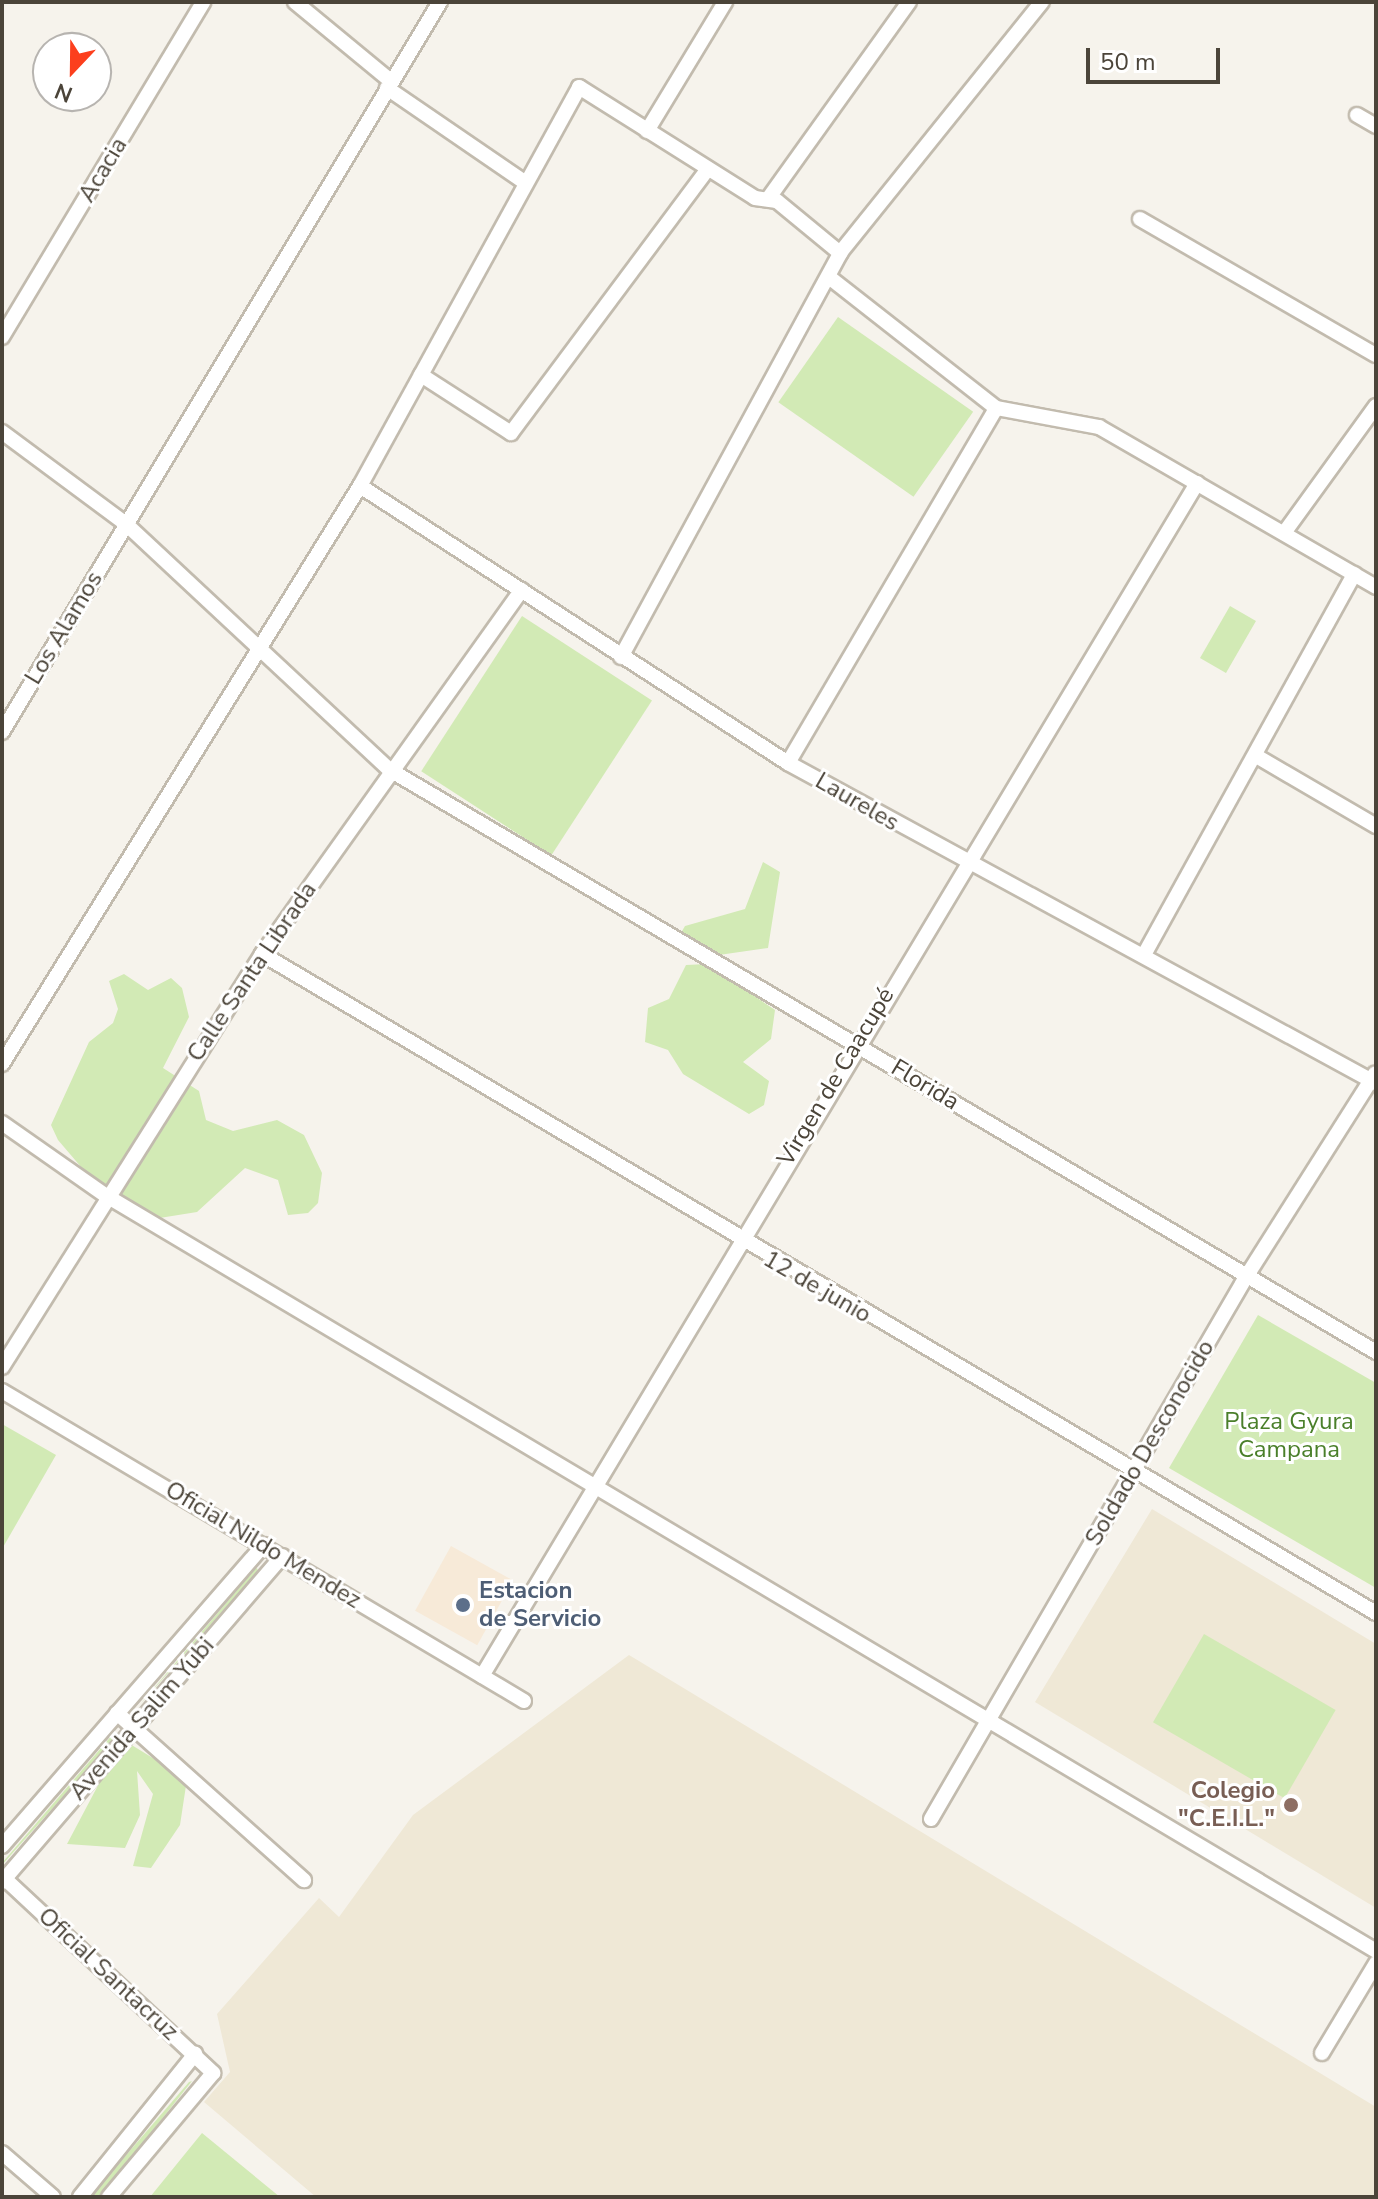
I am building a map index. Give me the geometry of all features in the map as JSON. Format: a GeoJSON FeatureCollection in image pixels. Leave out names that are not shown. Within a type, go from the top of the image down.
{"type":"FeatureCollection","features":[{"type":"Feature","properties":{"kind":"street","name":"Acacia"},"geometry":{"type":"LineString","coordinates":[[2,337],[203,2]]}},
{"type":"Feature","properties":{"kind":"street"},"geometry":{"type":"LineString","coordinates":[[295,2],[389,85],[526,183]]}},
{"type":"Feature","properties":{"kind":"street","name":"Los Alamos"},"geometry":{"type":"LineString","coordinates":[[2,732],[440,2]]}},
{"type":"Feature","properties":{"kind":"street"},"geometry":{"type":"LineString","coordinates":[[647,131],[725,2]]}},
{"type":"Feature","properties":{"kind":"street"},"geometry":{"type":"LineString","coordinates":[[768,199],[909,2]]}},
{"type":"Feature","properties":{"kind":"street"},"geometry":{"type":"LineString","coordinates":[[621,657],[840,253],[1042,2]]}},
{"type":"Feature","properties":{"kind":"street"},"geometry":{"type":"LineString","coordinates":[[2,1064],[260,653],[360,486],[579,87],[708,169],[768,199],[840,253]]}},
{"type":"Feature","properties":{"kind":"street"},"geometry":{"type":"LineString","coordinates":[[1357,115],[1376,126]]}},
{"type":"Feature","properties":{"kind":"street"},"geometry":{"type":"LineString","coordinates":[[421,375],[511,433],[708,169]]}},
{"type":"Feature","properties":{"kind":"street"},"geometry":{"type":"LineString","coordinates":[[1140,219],[1376,355]]}},
{"type":"Feature","properties":{"kind":"street"},"geometry":{"type":"LineString","coordinates":[[829,277],[996,408],[1099,427],[1376,587]]}},
{"type":"Feature","properties":{"kind":"street"},"geometry":{"type":"LineString","coordinates":[[1284,533],[1376,406]]}},
{"type":"Feature","properties":{"kind":"street"},"geometry":{"type":"LineString","coordinates":[[788,763],[996,408]]}},
{"type":"Feature","properties":{"kind":"street","name":"Florida"},"geometry":{"type":"LineString","coordinates":[[2,432],[127,525],[260,653],[390,770],[1376,1352]]}},
{"type":"Feature","properties":{"kind":"street","name":"Virgen de Caacupé"},"geometry":{"type":"LineString","coordinates":[[482,1676],[855,1044],[1197,483]]}},
{"type":"Feature","properties":{"kind":"street","name":"Laureles"},"geometry":{"type":"LineString","coordinates":[[360,486],[788,763],[965,864],[1145,953],[1374,1078]]}},
{"type":"Feature","properties":{"kind":"street"},"geometry":{"type":"LineString","coordinates":[[1145,953],[1258,757],[1354,574]]}},
{"type":"Feature","properties":{"kind":"street","name":"Calle Santa Librada"},"geometry":{"type":"LineString","coordinates":[[2,1367],[105,1195],[262,954],[390,770],[522,590]]}},
{"type":"Feature","properties":{"kind":"street"},"geometry":{"type":"LineString","coordinates":[[1258,757],[1376,826]]}},
{"type":"Feature","properties":{"kind":"street","name":"12 de junio"},"geometry":{"type":"LineString","coordinates":[[262,954],[739,1242],[1376,1613]]}},
{"type":"Feature","properties":{"kind":"street","name":"Soldado Desconocido"},"geometry":{"type":"LineString","coordinates":[[931,1819],[1246,1277],[1374,1078]]}},
{"type":"Feature","properties":{"kind":"street"},"geometry":{"type":"LineString","coordinates":[[2,1123],[105,1195],[594,1482],[1376,1951]]}},
{"type":"Feature","properties":{"kind":"street","name":"Oficial Nildo Mendez"},"geometry":{"type":"LineString","coordinates":[[2,1391],[524,1701]]}},
{"type":"Feature","properties":{"kind":"street","name":"Avenida Salim Yubi"},"geometry":{"type":"LineString","coordinates":[[2,1846],[264,1545]]}},
{"type":"Feature","properties":{"kind":"street","name":"Avenida Salim Yubi"},"geometry":{"type":"LineString","coordinates":[[3,1879],[282,1556]]}},
{"type":"Feature","properties":{"kind":"street"},"geometry":{"type":"LineString","coordinates":[[117,1713],[304,1880]]}},
{"type":"Feature","properties":{"kind":"street","name":"Oficial Santacruz"},"geometry":{"type":"LineString","coordinates":[[3,1879],[213,2073],[109,2197]]}},
{"type":"Feature","properties":{"kind":"street"},"geometry":{"type":"LineString","coordinates":[[1322,2053],[1376,1963]]}},
{"type":"Feature","properties":{"kind":"street"},"geometry":{"type":"LineString","coordinates":[[80,2197],[195,2054]]}},
{"type":"Feature","properties":{"kind":"street"},"geometry":{"type":"LineString","coordinates":[[2,2153],[53,2197]]}},
{"type":"Feature","properties":{"kind":"shaded area","name":"Colegio \"C.E.I.L.\""},"geometry":{"type":"Polygon","coordinates":[[[1152,1509],[1376,1644],[1376,1908],[1035,1702],[1152,1509]]]}},
{"type":"Feature","properties":{"kind":"shaded area","name":"Estacion de Servicio"},"geometry":{"type":"Polygon","coordinates":[[[451,1546],[513,1580],[477,1645],[415,1611],[451,1546]]]}},
{"type":"Feature","properties":{"kind":"shaded area"},"geometry":{"type":"Polygon","coordinates":[[[629,1655],[1376,2107],[1376,2197],[316,2197],[204,2102],[230,2072],[217,2014],[319,1898],[339,1917],[413,1815],[629,1655]]]}},
{"type":"Feature","properties":{"kind":"green space"},"geometry":{"type":"Polygon","coordinates":[[[838,317],[973,412],[914,497],[778,402],[838,317]]]}},
{"type":"Feature","properties":{"kind":"green space"},"geometry":{"type":"Polygon","coordinates":[[[1230,606],[1256,621],[1226,673],[1200,658],[1230,606]]]}},
{"type":"Feature","properties":{"kind":"green space"},"geometry":{"type":"Polygon","coordinates":[[[522,616],[652,700],[551,856],[421,771],[522,616]]]}},
{"type":"Feature","properties":{"kind":"green space"},"geometry":{"type":"Polygon","coordinates":[[[763,862],[780,872],[768,948],[698,958],[678,938],[685,926],[745,909],[763,862]]]}},
{"type":"Feature","properties":{"kind":"green space"},"geometry":{"type":"Polygon","coordinates":[[[707,964],[775,1010],[771,1039],[743,1062],[769,1081],[764,1105],[749,1114],[683,1074],[668,1050],[645,1042],[648,1008],[669,999],[686,965],[707,964]]]}},
{"type":"Feature","properties":{"kind":"green space"},"geometry":{"type":"Polygon","coordinates":[[[124,974],[148,990],[171,978],[182,988],[189,1017],[163,1068],[199,1091],[206,1120],[233,1131],[277,1120],[304,1135],[322,1173],[318,1203],[308,1213],[288,1215],[278,1180],[245,1168],[197,1212],[147,1220],[105,1195],[58,1140],[51,1125],[89,1042],[113,1023],[118,1009],[109,981],[124,974]]]}},
{"type":"Feature","properties":{"kind":"green space","name":"Plaza Gyura Campana"},"geometry":{"type":"Polygon","coordinates":[[[1258,1315],[1376,1383],[1376,1588],[1169,1468],[1258,1315]]]}},
{"type":"Feature","properties":{"kind":"green space"},"geometry":{"type":"Polygon","coordinates":[[[2,1424],[56,1455],[2,1549],[2,1424]]]}},
{"type":"Feature","properties":{"kind":"green space"},"geometry":{"type":"Polygon","coordinates":[[[255,1569],[258,1571],[138,1707],[255,1569]]]}},
{"type":"Feature","properties":{"kind":"green space"},"geometry":{"type":"Polygon","coordinates":[[[1204,1634],[1336,1710],[1285,1798],[1153,1722],[1204,1634]]]}},
{"type":"Feature","properties":{"kind":"green space"},"geometry":{"type":"Polygon","coordinates":[[[113,1734],[116,1737],[2,1865],[2,1863],[113,1734]]]}},
{"type":"Feature","properties":{"kind":"green space"},"geometry":{"type":"Polygon","coordinates":[[[130,1744],[187,1779],[180,1825],[151,1868],[133,1866],[153,1794],[137,1771],[140,1815],[125,1848],[67,1844],[112,1759],[130,1744]]]}},
{"type":"Feature","properties":{"kind":"green space"},"geometry":{"type":"Polygon","coordinates":[[[192,2081],[100,2197],[90,2197],[189,2082],[192,2081]]]}},
{"type":"Feature","properties":{"kind":"green space"},"geometry":{"type":"Polygon","coordinates":[[[202,2133],[280,2197],[150,2197],[202,2133]]]}},
{"type":"Feature","properties":{"kind":"place","name":"Estacion de Servicio"},"geometry":{"type":"Point","coordinates":[463,1605]}},
{"type":"Feature","properties":{"kind":"place","name":"Colegio \"C.E.I.L.\""},"geometry":{"type":"Point","coordinates":[1291,1805]}}]}
